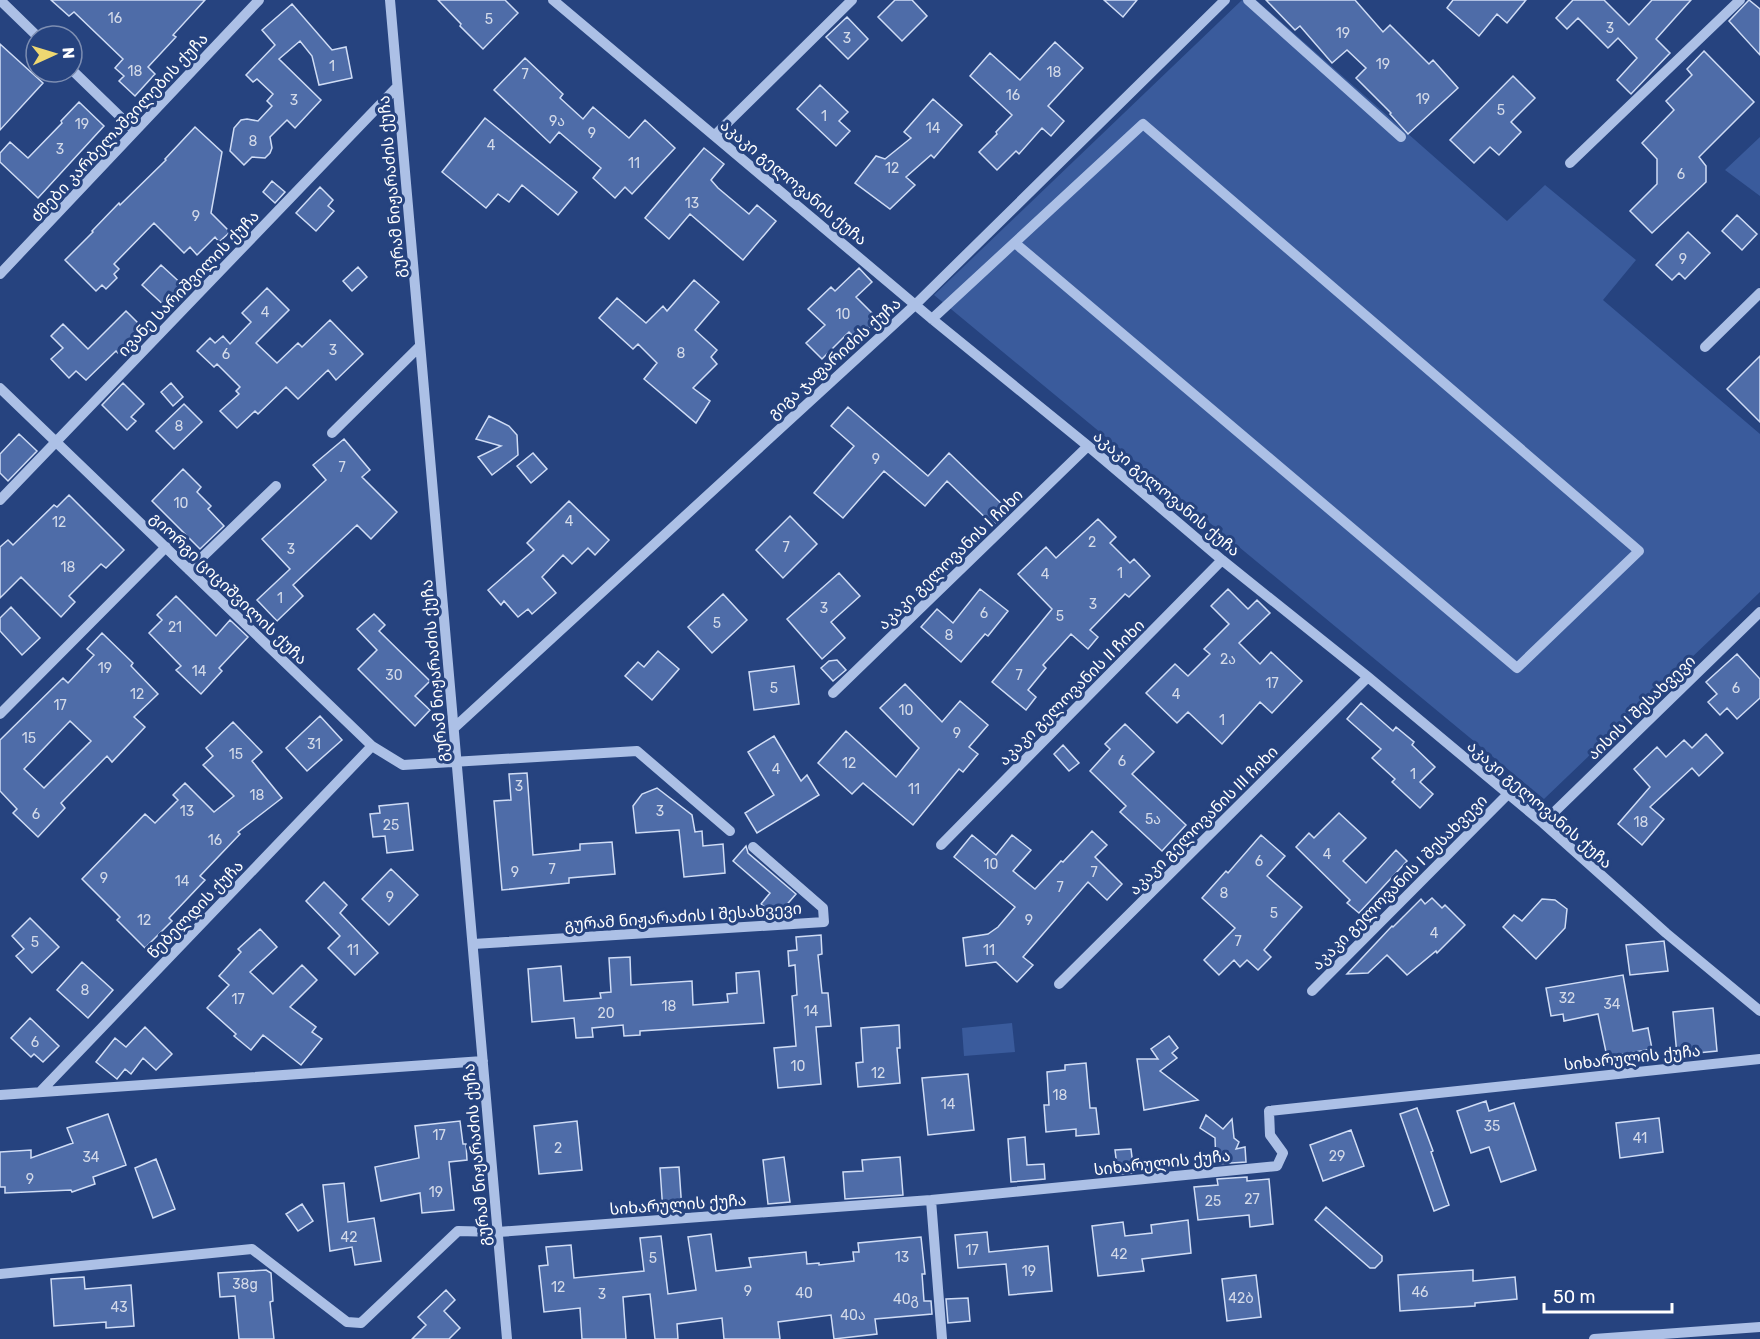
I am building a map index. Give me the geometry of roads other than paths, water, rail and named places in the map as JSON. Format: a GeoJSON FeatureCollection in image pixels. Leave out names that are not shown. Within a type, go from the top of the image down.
{"type":"FeatureCollection","features":[{"type":"Feature","properties":{"kind":"street"},"geometry":{"type":"LineString","coordinates":[[0,0],[25,24]]}},
{"type":"Feature","properties":{"kind":"street","name":"ძმები კარბელაშვილების ქუჩა"},"geometry":{"type":"LineString","coordinates":[[0,274],[259,0]]}},
{"type":"Feature","properties":{"kind":"street","name":"გურამ ნიჟარაძის ქუჩა"},"geometry":{"type":"LineString","coordinates":[[390,0],[507,1339]]}},
{"type":"Feature","properties":{"kind":"street","name":"აკაკი გელოვანის ქუჩა"},"geometry":{"type":"LineString","coordinates":[[553,0],[932,319],[1543,823],[1644,914],[1760,1011]]}},
{"type":"Feature","properties":{"kind":"street"},"geometry":{"type":"LineString","coordinates":[[715,135],[852,0]]}},
{"type":"Feature","properties":{"kind":"street","name":"გიგა ჯაფარიძის ქუჩა"},"geometry":{"type":"LineString","coordinates":[[454,728],[916,304],[1225,0]]}},
{"type":"Feature","properties":{"kind":"street"},"geometry":{"type":"LineString","coordinates":[[1248,0],[1401,137]]}},
{"type":"Feature","properties":{"kind":"street"},"geometry":{"type":"LineString","coordinates":[[1570,163],[1740,0]]}},
{"type":"Feature","properties":{"kind":"street"},"geometry":{"type":"LineString","coordinates":[[84,82],[135,131]]}},
{"type":"Feature","properties":{"kind":"street","name":"ივანე სარიშვილის ქუჩა"},"geometry":{"type":"LineString","coordinates":[[0,500],[398,87]]}},
{"type":"Feature","properties":{"kind":"street"},"geometry":{"type":"LineString","coordinates":[[932,319],[1143,124],[1639,550],[1517,668],[1015,243]]}},
{"type":"Feature","properties":{"kind":"street"},"geometry":{"type":"LineString","coordinates":[[1705,347],[1760,293]]}},
{"type":"Feature","properties":{"kind":"street"},"geometry":{"type":"LineString","coordinates":[[332,433],[420,346]]}},
{"type":"Feature","properties":{"kind":"street","name":"გიორგი ციციშვილის ქუჩა"},"geometry":{"type":"LineString","coordinates":[[0,388],[372,746],[403,765],[457,761]]}},
{"type":"Feature","properties":{"kind":"street","name":"აკაკი გელოვანის I ჩიხი"},"geometry":{"type":"LineString","coordinates":[[833,693],[1088,446]]}},
{"type":"Feature","properties":{"kind":"street"},"geometry":{"type":"LineString","coordinates":[[189,570],[276,486]]}},
{"type":"Feature","properties":{"kind":"street"},"geometry":{"type":"LineString","coordinates":[[0,714],[166,548]]}},
{"type":"Feature","properties":{"kind":"street","name":"აკაკი გელოვანის II ჩიხი"},"geometry":{"type":"LineString","coordinates":[[941,845],[1222,560]]}},
{"type":"Feature","properties":{"kind":"street","name":"აისის I შესახვევი"},"geometry":{"type":"LineString","coordinates":[[1543,823],[1760,612]]}},
{"type":"Feature","properties":{"kind":"street","name":"აკაკი გელოვანის III ჩიხი"},"geometry":{"type":"LineString","coordinates":[[1059,984],[1368,677]]}},
{"type":"Feature","properties":{"kind":"street","name":"წებელდის ქუჩა"},"geometry":{"type":"LineString","coordinates":[[40,1092],[372,746]]}},
{"type":"Feature","properties":{"kind":"street"},"geometry":{"type":"LineString","coordinates":[[457,761],[637,751],[730,831]]}},
{"type":"Feature","properties":{"kind":"street","name":"აკაკი გელოვანის I შესახვევი"},"geometry":{"type":"LineString","coordinates":[[1312,991],[1508,794]]}},
{"type":"Feature","properties":{"kind":"street","name":"გურამ ნიჟარაძის I შესახვევი"},"geometry":{"type":"LineString","coordinates":[[473,944],[824,922],[823,908],[753,847]]}},
{"type":"Feature","properties":{"kind":"street","name":"სიხარულის ქუჩა"},"geometry":{"type":"LineString","coordinates":[[0,1274],[252,1249],[347,1322],[361,1323],[458,1231],[498,1232],[931,1200],[1277,1166],[1283,1153],[1270,1135],[1269,1112],[1760,1059]]}},
{"type":"Feature","properties":{"kind":"street"},"geometry":{"type":"LineString","coordinates":[[0,1095],[483,1060]]}},
{"type":"Feature","properties":{"kind":"street"},"geometry":{"type":"LineString","coordinates":[[931,1200],[942,1339]]}},
{"type":"Feature","properties":{"kind":"street"},"geometry":{"type":"LineString","coordinates":[[1597,1339],[1760,1327]]}}]}
